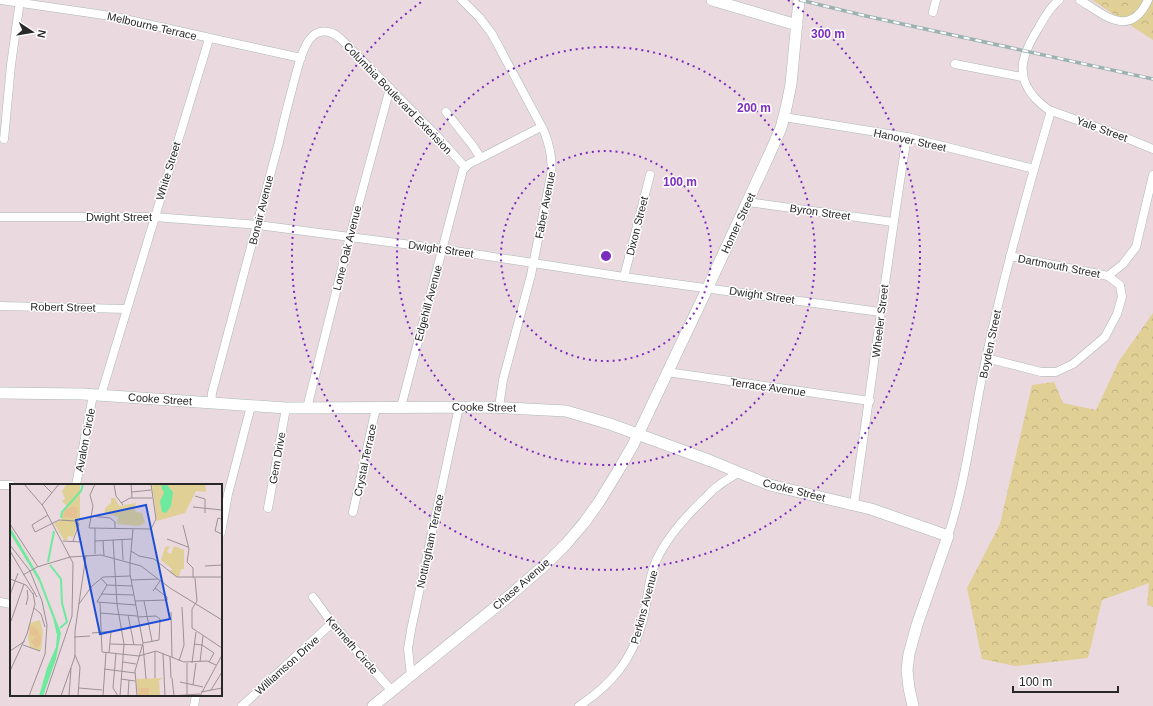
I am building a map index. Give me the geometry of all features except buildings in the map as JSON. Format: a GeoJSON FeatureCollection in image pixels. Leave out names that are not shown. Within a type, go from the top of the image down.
{"type":"FeatureCollection","features":[{"type":"Feature","properties":{"kind":"main road"},"geometry":{"type":"LineString","coordinates":[[712,0],[797,25]]}},
{"type":"Feature","properties":{"kind":"main road","name":"Homer Street"},"geometry":{"type":"LineString","coordinates":[[638,434],[776,140],[784,117],[791,84],[799,0]]}},
{"type":"Feature","properties":{"kind":"main road","name":"Cooke Street"},"geometry":{"type":"LineString","coordinates":[[0,393],[97,395],[286,408],[499,407],[566,411],[580,414],[638,434],[778,487],[854,504],[948,536]]}},
{"type":"Feature","properties":{"kind":"main road","name":"Chase Avenue"},"geometry":{"type":"LineString","coordinates":[[373,706],[522,585],[566,544],[599,502],[638,434]]}},
{"type":"Feature","properties":{"kind":"main road","name":"Boyden Street"},"geometry":{"type":"LineString","coordinates":[[913,706],[907,670],[909,654],[917,625],[948,536]]}},
{"type":"Feature","properties":{"kind":"street","name":"Melbourne Terrace"},"geometry":{"type":"LineString","coordinates":[[2,0],[20,1],[111,16],[300,58]]}},
{"type":"Feature","properties":{"kind":"street","name":"Faber Avenue"},"geometry":{"type":"LineString","coordinates":[[462,0],[479,17],[492,34],[541,127],[550,150],[552,167],[534,263],[503,380],[499,407]]}},
{"type":"Feature","properties":{"kind":"street"},"geometry":{"type":"LineString","coordinates":[[933,12],[936,0]]}},
{"type":"Feature","properties":{"kind":"street"},"geometry":{"type":"LineString","coordinates":[[1051,111],[1042,105],[1025,84],[1022,77],[1023,62],[1029,44],[1044,18],[1054,4],[1059,0]]}},
{"type":"Feature","properties":{"kind":"street"},"geometry":{"type":"LineString","coordinates":[[1080,0],[1110,19],[1121,22],[1136,17],[1142,11],[1148,0]]}},
{"type":"Feature","properties":{"kind":"street"},"geometry":{"type":"LineString","coordinates":[[4,139],[3,112],[20,1]]}},
{"type":"Feature","properties":{"kind":"street","name":"Bonair Avenue"},"geometry":{"type":"LineString","coordinates":[[211,403],[300,58],[305,46],[314,34],[320,31],[329,32]]}},
{"type":"Feature","properties":{"kind":"street","name":"Columbia Boulevard Extension"},"geometry":{"type":"LineString","coordinates":[[329,32],[340,38],[465,167]]}},
{"type":"Feature","properties":{"kind":"street","name":"White Street"},"geometry":{"type":"LineString","coordinates":[[97,395],[127,309],[209,39]]}},
{"type":"Feature","properties":{"kind":"street"},"geometry":{"type":"LineString","coordinates":[[955,64],[1022,77]]}},
{"type":"Feature","properties":{"kind":"street","name":"Lone Oak Avenue"},"geometry":{"type":"LineString","coordinates":[[307,408],[350,236],[390,88]]}},
{"type":"Feature","properties":{"kind":"street","name":"Yale Street"},"geometry":{"type":"LineString","coordinates":[[1051,111],[1153,149]]}},
{"type":"Feature","properties":{"kind":"street","name":"Boyden Street"},"geometry":{"type":"LineString","coordinates":[[948,536],[959,501],[986,358],[1010,256],[1051,111]]}},
{"type":"Feature","properties":{"kind":"street","name":"Columbia Boulevard Extension"},"geometry":{"type":"LineString","coordinates":[[446,112],[473,146],[480,158]]}},
{"type":"Feature","properties":{"kind":"street","name":"Hanover Street"},"geometry":{"type":"LineString","coordinates":[[784,117],[907,137],[1034,169]]}},
{"type":"Feature","properties":{"kind":"street"},"geometry":{"type":"LineString","coordinates":[[465,167],[541,127]]}},
{"type":"Feature","properties":{"kind":"street","name":"Wheeler Street"},"geometry":{"type":"LineString","coordinates":[[854,504],[870,401],[880,312],[907,137]]}},
{"type":"Feature","properties":{"kind":"street","name":"Edgehill Avenue"},"geometry":{"type":"LineString","coordinates":[[401,407],[465,167]]}},
{"type":"Feature","properties":{"kind":"street","name":"Dixon Street"},"geometry":{"type":"LineString","coordinates":[[624,277],[650,175]]}},
{"type":"Feature","properties":{"kind":"street"},"geometry":{"type":"LineString","coordinates":[[986,358],[1041,372],[1056,372],[1073,364],[1105,338],[1117,314],[1122,297],[1120,285],[1108,276],[1123,264],[1136,247],[1153,175]]}},
{"type":"Feature","properties":{"kind":"street","name":"Byron Street"},"geometry":{"type":"LineString","coordinates":[[748,202],[893,222]]}},
{"type":"Feature","properties":{"kind":"street","name":"Dwight Street"},"geometry":{"type":"LineString","coordinates":[[0,217],[154,217],[258,225],[350,236],[624,277],[708,287],[880,312]]}},
{"type":"Feature","properties":{"kind":"street","name":"Dartmouth Street"},"geometry":{"type":"LineString","coordinates":[[1010,256],[1108,276]]}},
{"type":"Feature","properties":{"kind":"street","name":"Robert Street"},"geometry":{"type":"LineString","coordinates":[[0,306],[127,309]]}},
{"type":"Feature","properties":{"kind":"street","name":"Terrace Avenue"},"geometry":{"type":"LineString","coordinates":[[667,372],[870,401]]}},
{"type":"Feature","properties":{"kind":"street","name":"Avalon Circle"},"geometry":{"type":"LineString","coordinates":[[76,484],[97,395]]}},
{"type":"Feature","properties":{"kind":"street"},"geometry":{"type":"LineString","coordinates":[[222,523],[225,493],[251,406]]}},
{"type":"Feature","properties":{"kind":"street","name":"Nottingham Terrace"},"geometry":{"type":"LineString","coordinates":[[411,676],[408,649],[411,630],[459,407]]}},
{"type":"Feature","properties":{"kind":"street","name":"Gem Drive"},"geometry":{"type":"LineString","coordinates":[[268,508],[286,408]]}},
{"type":"Feature","properties":{"kind":"street","name":"Crystal Terrace"},"geometry":{"type":"LineString","coordinates":[[353,512],[376,408]]}},
{"type":"Feature","properties":{"kind":"street","name":"Perkins Avenue"},"geometry":{"type":"LineString","coordinates":[[579,706],[595,696],[616,675],[632,653],[642,623],[648,587],[656,561],[670,537],[692,511],[717,486],[738,472]]}},
{"type":"Feature","properties":{"kind":"street"},"geometry":{"type":"LineString","coordinates":[[0,485],[10,486]]}},
{"type":"Feature","properties":{"kind":"street","name":"Kenneth Circle"},"geometry":{"type":"LineString","coordinates":[[313,597],[332,623],[392,691]]}},
{"type":"Feature","properties":{"kind":"street"},"geometry":{"type":"LineString","coordinates":[[0,602],[10,604]]}},
{"type":"Feature","properties":{"kind":"street","name":"Williamson Drive"},"geometry":{"type":"LineString","coordinates":[[242,706],[332,623]]}},
{"type":"Feature","properties":{"kind":"street"},"geometry":{"type":"LineString","coordinates":[[194,706],[196,696]]}},
{"type":"Feature","properties":{"kind":"green space"},"geometry":{"type":"Polygon","coordinates":[[[1092,0],[1153,0],[1153,40],[1092,0]]]}},
{"type":"Feature","properties":{"kind":"green space"},"geometry":{"type":"Polygon","coordinates":[[[1153,313],[1153,607],[1147,605],[1149,583],[1102,600],[1088,658],[1015,666],[982,659],[967,588],[1000,524],[1032,385],[1054,382],[1063,403],[1096,410],[1119,361],[1153,313]]]}},
{"type":"Feature","properties":{"kind":"railway"},"geometry":{"type":"LineString","coordinates":[[800,0],[1153,79]]}}]}
